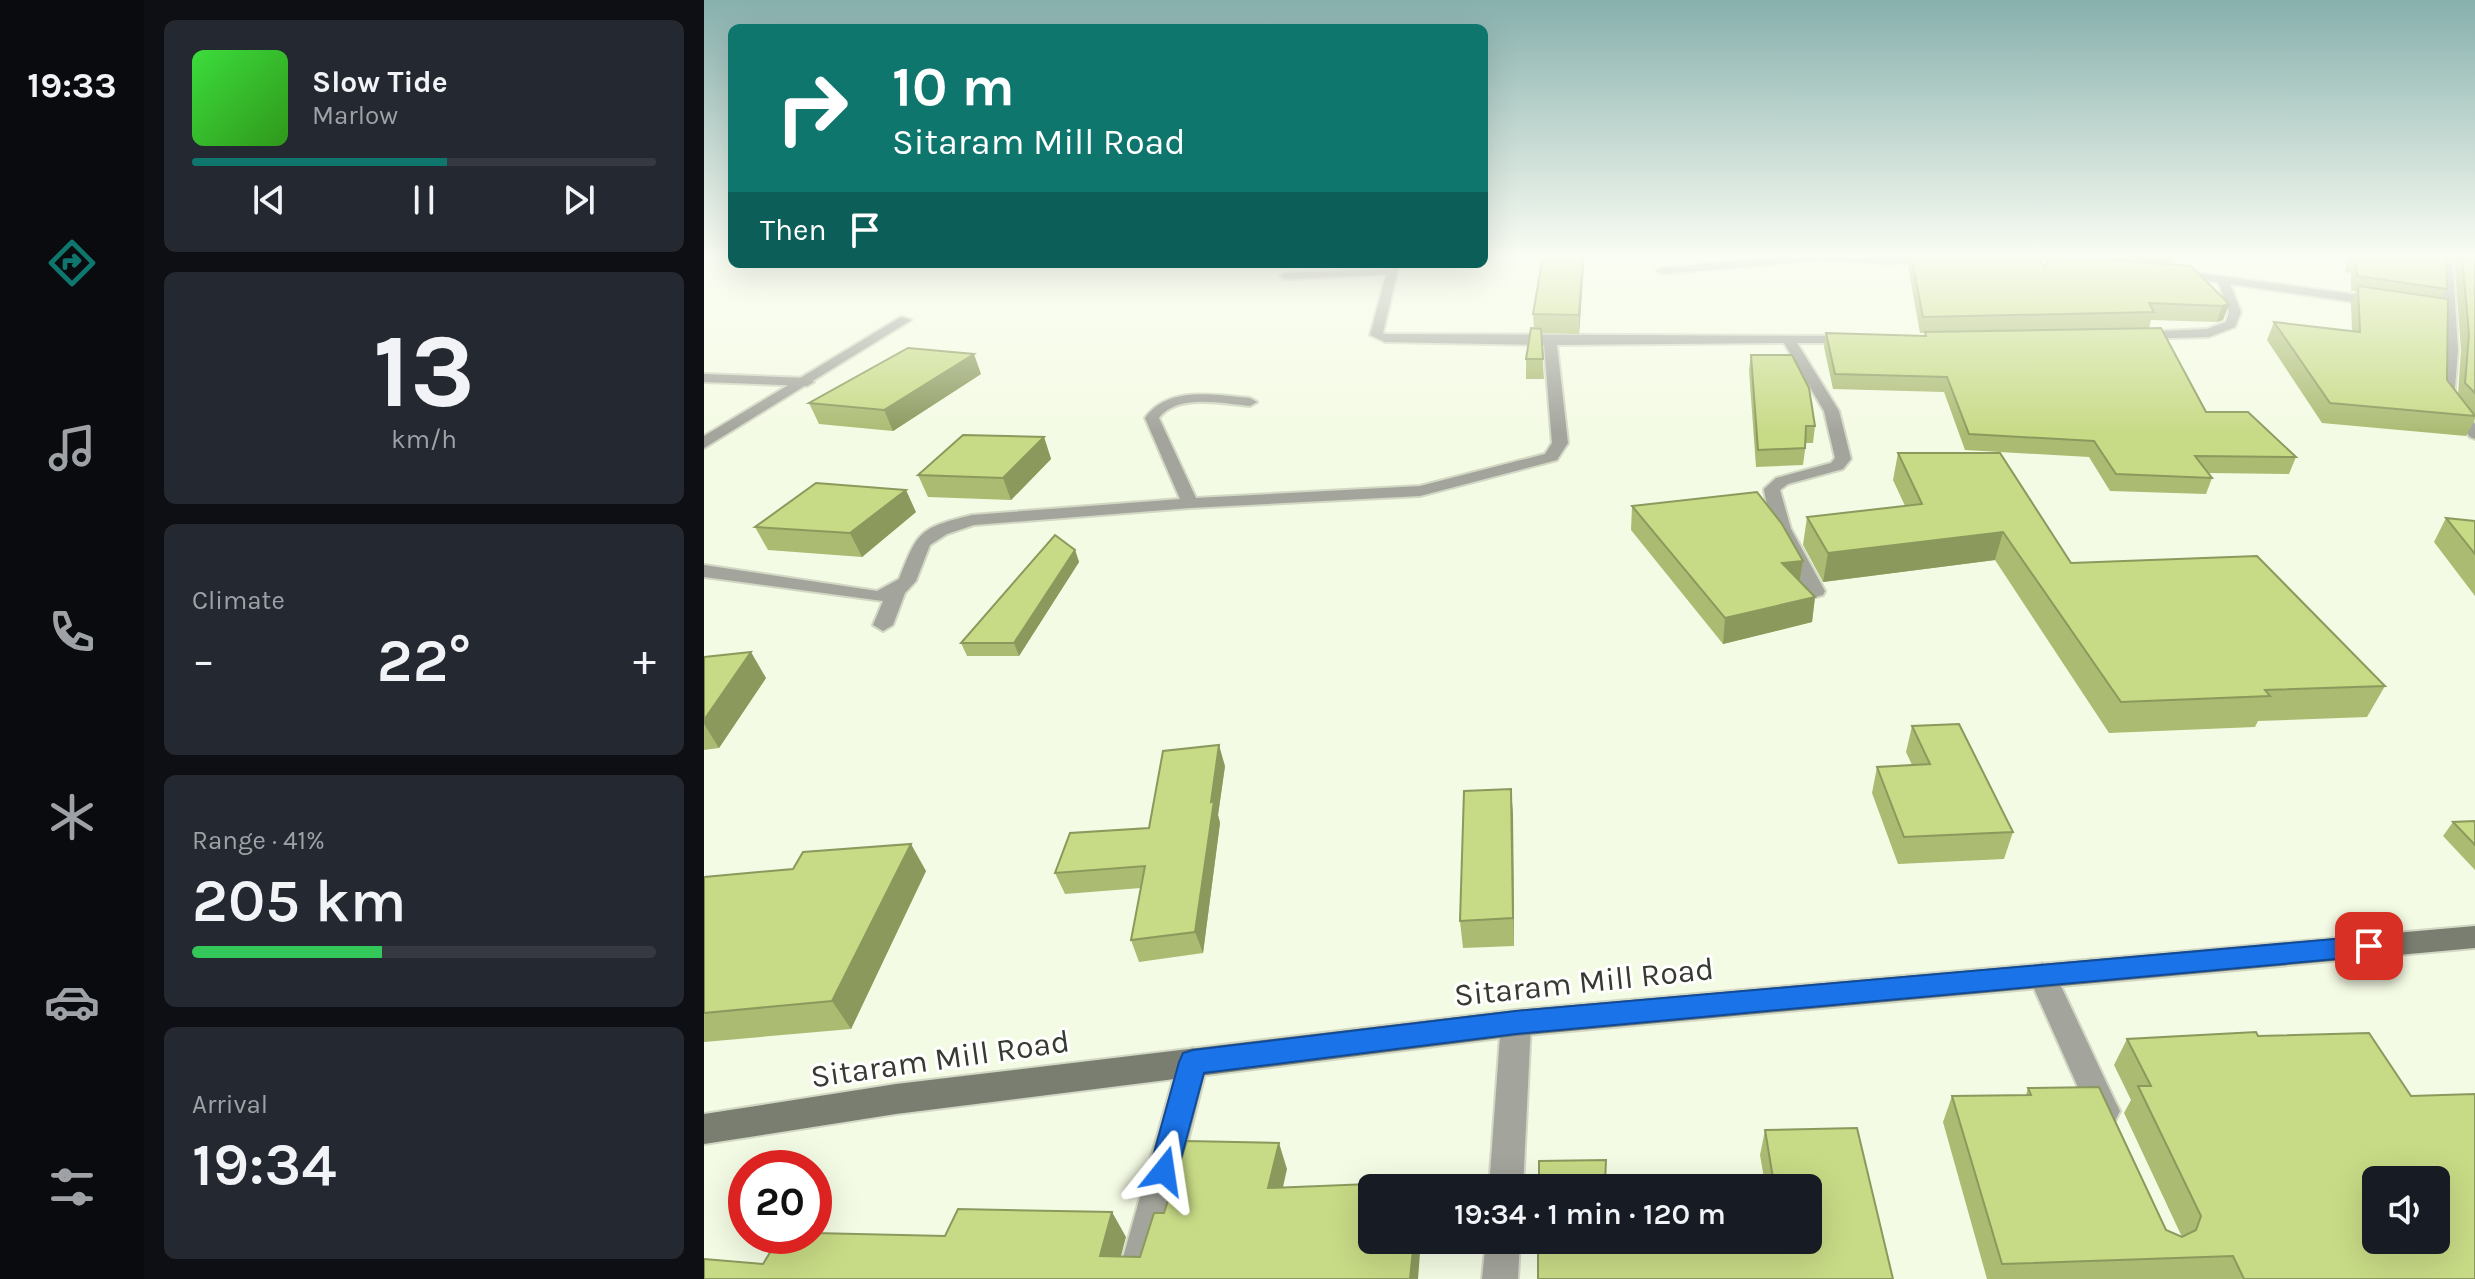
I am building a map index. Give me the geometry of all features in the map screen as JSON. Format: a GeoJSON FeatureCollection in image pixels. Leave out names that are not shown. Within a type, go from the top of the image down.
{"type":"FeatureCollection","features":[{"type":"Feature","properties":{"kind":"main road","name":"Sitaram Mill Road"},"geometry":{"type":"LineString","coordinates":[[704,1129],[896,1099],[1516,1023],[2475,937]]}},
{"type":"Feature","properties":{"kind":"street"},"geometry":{"type":"LineString","coordinates":[[1381,315],[1376,335],[1385,338],[1550,341],[1862,339]]}},
{"type":"Feature","properties":{"kind":"street"},"geometry":{"type":"LineString","coordinates":[[2127,337],[2209,333],[2231,324],[2234,315]]}},
{"type":"Feature","properties":{"kind":"street"},"geometry":{"type":"LineString","coordinates":[[2448,315],[2451,350],[2447,400],[2475,434]]}},
{"type":"Feature","properties":{"kind":"street"},"geometry":{"type":"LineString","coordinates":[[704,443],[905,320]]}},
{"type":"Feature","properties":{"kind":"street"},"geometry":{"type":"LineString","coordinates":[[1788,340],[1826,396],[1843,449],[1843,459],[1837,466],[1782,481],[1772,489],[1772,502],[1816,591]]}},
{"type":"Feature","properties":{"kind":"street"},"geometry":{"type":"LineString","coordinates":[[704,571],[878,597],[896,593],[905,586],[924,542],[944,529],[972,520],[1190,503],[1420,491],[1518,468],[1551,457],[1560,443],[1550,341]]}},
{"type":"Feature","properties":{"kind":"street"},"geometry":{"type":"LineString","coordinates":[[704,378],[807,382]]}},
{"type":"Feature","properties":{"kind":"street"},"geometry":{"type":"LineString","coordinates":[[1190,503],[1152,418],[1156,410],[1168,402],[1189,399],[1250,402]]}},
{"type":"Feature","properties":{"kind":"street"},"geometry":{"type":"LineString","coordinates":[[883,625],[896,593]]}},
{"type":"Feature","properties":{"kind":"street"},"geometry":{"type":"LineString","coordinates":[[2042,975],[2119,1144]]}},
{"type":"Feature","properties":{"kind":"street"},"geometry":{"type":"LineString","coordinates":[[1507,1174],[1516,1023]]}},
{"type":"Feature","properties":{"kind":"street"},"geometry":{"type":"LineString","coordinates":[[1135,1279],[1193,1062]]}},
{"type":"Feature","properties":{"kind":"street"},"geometry":{"type":"LineString","coordinates":[[1500,1279],[1502,1254]]}},
{"type":"Feature","properties":{"kind":"building"},"geometry":{"type":"Polygon","coordinates":[[[1923,315],[2030,315],[1923,317],[1923,315]]]}},
{"type":"Feature","properties":{"kind":"building"},"geometry":{"type":"Polygon","coordinates":[[[2359,315],[2448,315],[2447,380],[2475,416],[2330,403],[2274,322],[2360,332],[2359,315]]]}},
{"type":"Feature","properties":{"kind":"building"},"geometry":{"type":"Polygon","coordinates":[[[2467,315],[2475,315],[2475,393],[2465,383],[2467,315]]]}},
{"type":"Feature","properties":{"kind":"building"},"geometry":{"type":"Polygon","coordinates":[[[1531,328],[1541,329],[1543,359],[1526,359],[1531,328]]]}},
{"type":"Feature","properties":{"kind":"building"},"geometry":{"type":"Polygon","coordinates":[[[2161,328],[2206,412],[2248,412],[2296,457],[2195,456],[2212,478],[2116,474],[2094,441],[1969,434],[1947,377],[1835,374],[1826,333],[1926,336],[1925,332],[2161,328]]]}},
{"type":"Feature","properties":{"kind":"building"},"geometry":{"type":"Polygon","coordinates":[[[908,348],[974,354],[884,410],[809,403],[908,348]]]}},
{"type":"Feature","properties":{"kind":"building"},"geometry":{"type":"Polygon","coordinates":[[[1751,355],[1792,355],[1809,388],[1815,426],[1806,426],[1805,448],[1758,450],[1751,355]]]}},
{"type":"Feature","properties":{"kind":"building"},"geometry":{"type":"Polygon","coordinates":[[[963,435],[1044,437],[1003,478],[918,475],[963,435]]]}},
{"type":"Feature","properties":{"kind":"building"},"geometry":{"type":"Polygon","coordinates":[[[1898,453],[2000,453],[2071,563],[2257,556],[2385,686],[2265,690],[2270,696],[2121,702],[2003,532],[1828,553],[1807,517],[1922,504],[1898,453]]]}},
{"type":"Feature","properties":{"kind":"building"},"geometry":{"type":"Polygon","coordinates":[[[816,483],[906,490],[850,533],[755,527],[816,483]]]}},
{"type":"Feature","properties":{"kind":"building"},"geometry":{"type":"Polygon","coordinates":[[[1757,492],[1782,524],[1803,561],[1782,563],[1815,597],[1725,618],[1632,506],[1757,492]]]}},
{"type":"Feature","properties":{"kind":"building"},"geometry":{"type":"Polygon","coordinates":[[[2446,518],[2475,521],[2475,554],[2446,518]]]}},
{"type":"Feature","properties":{"kind":"building"},"geometry":{"type":"Polygon","coordinates":[[[1055,535],[1075,550],[1014,643],[961,643],[1055,535]]]}},
{"type":"Feature","properties":{"kind":"building"},"geometry":{"type":"Polygon","coordinates":[[[751,652],[704,720],[704,657],[751,652]]]}},
{"type":"Feature","properties":{"kind":"building"},"geometry":{"type":"Polygon","coordinates":[[[1959,724],[2013,832],[1904,837],[1877,767],[1930,764],[1912,726],[1959,724]]]}},
{"type":"Feature","properties":{"kind":"building"},"geometry":{"type":"Polygon","coordinates":[[[1219,745],[1195,932],[1131,940],[1145,866],[1055,873],[1070,833],[1149,828],[1163,751],[1219,745]]]}},
{"type":"Feature","properties":{"kind":"building"},"geometry":{"type":"Polygon","coordinates":[[[1511,789],[1513,918],[1460,921],[1464,791],[1511,789]]]}},
{"type":"Feature","properties":{"kind":"building"},"geometry":{"type":"Polygon","coordinates":[[[2475,821],[2475,845],[2453,822],[2475,821]]]}},
{"type":"Feature","properties":{"kind":"building"},"geometry":{"type":"Polygon","coordinates":[[[911,844],[832,1001],[704,1013],[704,877],[793,869],[803,852],[911,844]]]}},
{"type":"Feature","properties":{"kind":"building"},"geometry":{"type":"Polygon","coordinates":[[[2256,1032],[2258,1036],[2369,1033],[2411,1096],[2475,1094],[2475,1279],[2244,1279],[2233,1256],[2002,1264],[1952,1096],[2031,1095],[2028,1088],[2099,1087],[2166,1230],[2182,1237],[2196,1230],[2201,1216],[2138,1086],[2151,1086],[2127,1039],[2256,1032]]]}},
{"type":"Feature","properties":{"kind":"building"},"geometry":{"type":"Polygon","coordinates":[[[1857,1128],[1893,1279],[1538,1279],[1538,1254],[1822,1254],[1822,1174],[1772,1174],[1765,1130],[1857,1128]]]}},
{"type":"Feature","properties":{"kind":"building"},"geometry":{"type":"Polygon","coordinates":[[[1187,1141],[1279,1143],[1268,1188],[1358,1184],[1358,1254],[1413,1254],[1410,1279],[704,1279],[704,1259],[763,1264],[769,1254],[832,1254],[832,1233],[945,1236],[958,1209],[1112,1212],[1100,1256],[1140,1257],[1154,1213],[1164,1213],[1187,1141]]]}},
{"type":"Feature","properties":{"kind":"building"},"geometry":{"type":"Polygon","coordinates":[[[1606,1160],[1605,1174],[1539,1174],[1539,1161],[1606,1160]]]}},
{"type":"Feature","properties":{"kind":"route"},"geometry":{"type":"LineString","coordinates":[[1164,1171],[1193,1062],[1516,1023],[2369,946]]}}]}
